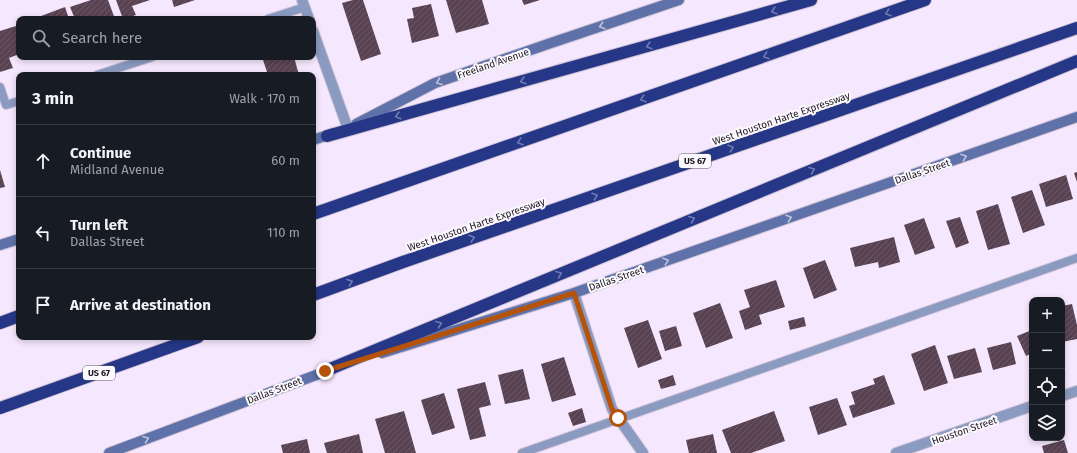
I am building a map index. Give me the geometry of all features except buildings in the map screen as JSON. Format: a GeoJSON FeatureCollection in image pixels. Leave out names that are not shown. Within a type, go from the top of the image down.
{"type":"FeatureCollection","features":[{"type":"Feature","properties":{"kind":"highway"},"geometry":{"type":"LineString","coordinates":[[327,136],[811,0]]}},
{"type":"Feature","properties":{"kind":"highway"},"geometry":{"type":"LineString","coordinates":[[316,213],[925,0]]}},
{"type":"Feature","properties":{"kind":"highway","name":"West Houston Harte Expressway"},"geometry":{"type":"LineString","coordinates":[[316,294],[403,262],[1077,28]]}},
{"type":"Feature","properties":{"kind":"highway"},"geometry":{"type":"LineString","coordinates":[[325,371],[1077,61]]}},
{"type":"Feature","properties":{"kind":"highway"},"geometry":{"type":"LineString","coordinates":[[0,323],[16,317]]}},
{"type":"Feature","properties":{"kind":"highway","name":"US 67"},"geometry":{"type":"LineString","coordinates":[[0,408],[190,340]]}},
{"type":"Feature","properties":{"kind":"main road","name":"Freeland Avenue"},"geometry":{"type":"LineString","coordinates":[[316,139],[348,128],[436,83],[679,0]]}},
{"type":"Feature","properties":{"kind":"main road","name":"Dallas Street"},"geometry":{"type":"LineString","coordinates":[[110,453],[325,371],[574,293],[1077,117]]}},
{"type":"Feature","properties":{"kind":"main road"},"geometry":{"type":"LineString","coordinates":[[0,245],[16,239]]}},
{"type":"Feature","properties":{"kind":"street"},"geometry":{"type":"LineString","coordinates":[[303,4],[308,16]]}},
{"type":"Feature","properties":{"kind":"street"},"geometry":{"type":"LineString","coordinates":[[316,39],[348,128]]}},
{"type":"Feature","properties":{"kind":"street"},"geometry":{"type":"LineString","coordinates":[[574,293],[612,409],[643,453]]}},
{"type":"Feature","properties":{"kind":"street"},"geometry":{"type":"LineString","coordinates":[[1065,395],[1077,391]]}},
{"type":"Feature","properties":{"kind":"street","name":"Houston Street"},"geometry":{"type":"LineString","coordinates":[[896,453],[1029,407]]}},
{"type":"Feature","properties":{"kind":"lane"},"geometry":{"type":"LineString","coordinates":[[275,16],[303,4]]}},
{"type":"Feature","properties":{"kind":"lane"},"geometry":{"type":"LineString","coordinates":[[106,72],[143,60]]}},
{"type":"Feature","properties":{"kind":"lane"},"geometry":{"type":"LineString","coordinates":[[0,87],[6,105],[16,101]]}},
{"type":"Feature","properties":{"kind":"lane"},"geometry":{"type":"LineString","coordinates":[[522,453],[1077,258]]}},
{"type":"Feature","properties":{"kind":"route"},"geometry":{"type":"LineString","coordinates":[[325,371],[574,293],[612,409],[618,418]]}}]}
